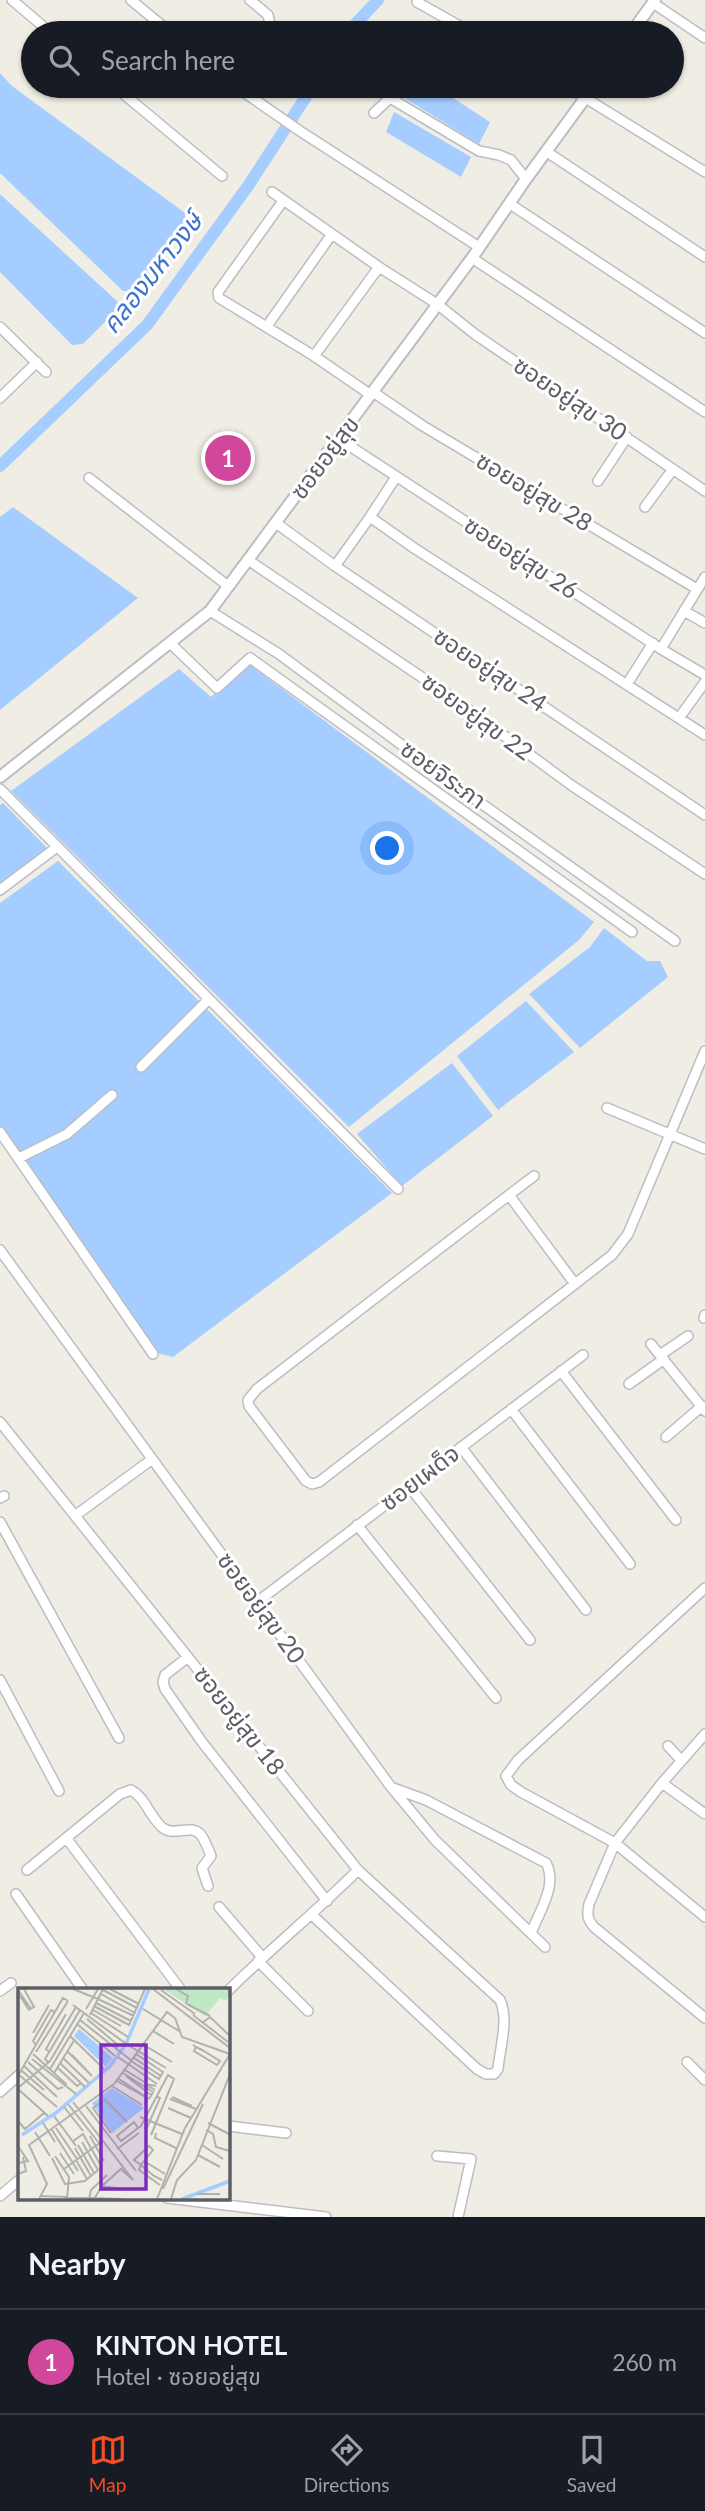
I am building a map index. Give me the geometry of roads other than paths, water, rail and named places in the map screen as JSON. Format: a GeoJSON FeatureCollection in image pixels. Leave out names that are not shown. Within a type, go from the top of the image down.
{"type":"FeatureCollection","features":[{"type":"Feature","properties":{"kind":"street"},"geometry":{"type":"LineString","coordinates":[[12,0],[37,21]]}},
{"type":"Feature","properties":{"kind":"street"},"geometry":{"type":"LineString","coordinates":[[131,0],[156,21]]}},
{"type":"Feature","properties":{"kind":"street"},"geometry":{"type":"LineString","coordinates":[[250,0],[270,21]]}},
{"type":"Feature","properties":{"kind":"street"},"geometry":{"type":"LineString","coordinates":[[417,2],[451,21]]}},
{"type":"Feature","properties":{"kind":"street"},"geometry":{"type":"LineString","coordinates":[[640,21],[654,2],[681,21]]}},
{"type":"Feature","properties":{"kind":"street"},"geometry":{"type":"LineString","coordinates":[[684,23],[705,38]]}},
{"type":"Feature","properties":{"kind":"street"},"geometry":{"type":"LineString","coordinates":[[128,98],[222,176]]}},
{"type":"Feature","properties":{"kind":"street"},"geometry":{"type":"LineString","coordinates":[[252,98],[479,247]]}},
{"type":"Feature","properties":{"kind":"street"},"geometry":{"type":"LineString","coordinates":[[374,113],[390,98],[479,151],[511,160],[526,179]]}},
{"type":"Feature","properties":{"kind":"street","name":"ซอยอยู่สุข"},"geometry":{"type":"LineString","coordinates":[[0,777],[210,611],[472,258],[585,98]]}},
{"type":"Feature","properties":{"kind":"street"},"geometry":{"type":"LineString","coordinates":[[588,98],[705,173]]}},
{"type":"Feature","properties":{"kind":"street"},"geometry":{"type":"LineString","coordinates":[[547,152],[705,257]]}},
{"type":"Feature","properties":{"kind":"street","name":"ซอยอยู่สุข 30"},"geometry":{"type":"LineString","coordinates":[[272,192],[705,491]]}},
{"type":"Feature","properties":{"kind":"street","name":"ซอยอยู่สุข 28"},"geometry":{"type":"LineString","coordinates":[[283,201],[218,294],[220,299],[423,426],[697,589]]}},
{"type":"Feature","properties":{"kind":"street"},"geometry":{"type":"LineString","coordinates":[[510,204],[705,333]]}},
{"type":"Feature","properties":{"kind":"street"},"geometry":{"type":"LineString","coordinates":[[267,326],[332,234]]}},
{"type":"Feature","properties":{"kind":"street"},"geometry":{"type":"LineString","coordinates":[[472,258],[705,412]]}},
{"type":"Feature","properties":{"kind":"street"},"geometry":{"type":"LineString","coordinates":[[314,356],[379,267]]}},
{"type":"Feature","properties":{"kind":"street"},"geometry":{"type":"LineString","coordinates":[[0,327],[46,372]]}},
{"type":"Feature","properties":{"kind":"street"},"geometry":{"type":"LineString","coordinates":[[0,398],[37,362]]}},
{"type":"Feature","properties":{"kind":"street"},"geometry":{"type":"LineString","coordinates":[[598,481],[627,438]]}},
{"type":"Feature","properties":{"kind":"street","name":"ซอยอยู่สุข 26"},"geometry":{"type":"LineString","coordinates":[[339,439],[657,646],[705,674]]}},
{"type":"Feature","properties":{"kind":"street"},"geometry":{"type":"LineString","coordinates":[[645,508],[673,469]]}},
{"type":"Feature","properties":{"kind":"street"},"geometry":{"type":"LineString","coordinates":[[335,566],[397,477]]}},
{"type":"Feature","properties":{"kind":"street"},"geometry":{"type":"LineString","coordinates":[[89,478],[228,586]]}},
{"type":"Feature","properties":{"kind":"street"},"geometry":{"type":"LineString","coordinates":[[370,517],[705,735]]}},
{"type":"Feature","properties":{"kind":"street","name":"ซอยอยู่สุข 24"},"geometry":{"type":"LineString","coordinates":[[276,523],[335,566],[705,815]]}},
{"type":"Feature","properties":{"kind":"street","name":"ซอยอยู่สุข 22"},"geometry":{"type":"LineString","coordinates":[[248,560],[446,694],[571,785],[705,874]]}},
{"type":"Feature","properties":{"kind":"street"},"geometry":{"type":"LineString","coordinates":[[627,684],[684,611],[705,577]]}},
{"type":"Feature","properties":{"kind":"street","name":"ซอยจิระภา"},"geometry":{"type":"LineString","coordinates":[[210,611],[279,654],[468,794],[675,940]]}},
{"type":"Feature","properties":{"kind":"street"},"geometry":{"type":"LineString","coordinates":[[684,611],[705,623]]}},
{"type":"Feature","properties":{"kind":"street"},"geometry":{"type":"LineString","coordinates":[[170,643],[217,688],[250,658],[632,932]]}},
{"type":"Feature","properties":{"kind":"street"},"geometry":{"type":"LineString","coordinates":[[679,718],[705,682]]}},
{"type":"Feature","properties":{"kind":"street"},"geometry":{"type":"LineString","coordinates":[[0,789],[398,1189]]}},
{"type":"Feature","properties":{"kind":"street"},"geometry":{"type":"LineString","coordinates":[[0,890],[57,847]]}},
{"type":"Feature","properties":{"kind":"street"},"geometry":{"type":"LineString","coordinates":[[141,1067],[209,999]]}},
{"type":"Feature","properties":{"kind":"street"},"geometry":{"type":"LineString","coordinates":[[534,1175],[257,1389],[248,1400],[256,1418],[306,1481],[312,1484],[319,1482],[575,1284],[622,1244],[705,1051]]}},
{"type":"Feature","properties":{"kind":"street"},"geometry":{"type":"LineString","coordinates":[[19,1158],[67,1134],[112,1096]]}},
{"type":"Feature","properties":{"kind":"street"},"geometry":{"type":"LineString","coordinates":[[607,1108],[705,1149]]}},
{"type":"Feature","properties":{"kind":"street"},"geometry":{"type":"LineString","coordinates":[[0,1132],[153,1354]]}},
{"type":"Feature","properties":{"kind":"street"},"geometry":{"type":"LineString","coordinates":[[509,1195],[575,1284]]}},
{"type":"Feature","properties":{"kind":"street","name":"ซอยอยู่สุข 20"},"geometry":{"type":"LineString","coordinates":[[0,1250],[391,1787],[435,1840],[545,1947]]}},
{"type":"Feature","properties":{"kind":"street"},"geometry":{"type":"LineString","coordinates":[[629,1384],[688,1336]]}},
{"type":"Feature","properties":{"kind":"street"},"geometry":{"type":"LineString","coordinates":[[651,1345],[703,1408],[666,1437]]}},
{"type":"Feature","properties":{"kind":"street","name":"ซอยเผด็จ"},"geometry":{"type":"LineString","coordinates":[[257,1602],[583,1354]]}},
{"type":"Feature","properties":{"kind":"street"},"geometry":{"type":"LineString","coordinates":[[561,1371],[677,1520]]}},
{"type":"Feature","properties":{"kind":"street"},"geometry":{"type":"LineString","coordinates":[[511,1409],[630,1564]]}},
{"type":"Feature","properties":{"kind":"street","name":"ซอยอยู่สุข 18"},"geometry":{"type":"LineString","coordinates":[[0,1422],[358,1870],[500,2000],[504,2019],[498,2069],[494,2074],[486,2074],[477,2069],[311,1914]]}},
{"type":"Feature","properties":{"kind":"street"},"geometry":{"type":"LineString","coordinates":[[461,1447],[586,1610]]}},
{"type":"Feature","properties":{"kind":"street"},"geometry":{"type":"LineString","coordinates":[[76,1516],[151,1460]]}},
{"type":"Feature","properties":{"kind":"street"},"geometry":{"type":"LineString","coordinates":[[409,1486],[530,1640]]}},
{"type":"Feature","properties":{"kind":"street"},"geometry":{"type":"LineString","coordinates":[[0,1522],[119,1738]]}},
{"type":"Feature","properties":{"kind":"street"},"geometry":{"type":"LineString","coordinates":[[357,1525],[496,1698]]}},
{"type":"Feature","properties":{"kind":"street"},"geometry":{"type":"LineString","coordinates":[[705,1588],[518,1760],[506,1776],[511,1785],[521,1792],[615,1843],[705,1917]]}},
{"type":"Feature","properties":{"kind":"street"},"geometry":{"type":"LineString","coordinates":[[188,1657],[165,1675],[165,1689],[202,1742],[327,1901]]}},
{"type":"Feature","properties":{"kind":"street"},"geometry":{"type":"LineString","coordinates":[[0,1680],[59,1791]]}},
{"type":"Feature","properties":{"kind":"street"},"geometry":{"type":"LineString","coordinates":[[705,1734],[615,1843],[587,1913],[589,1921],[705,2018]]}},
{"type":"Feature","properties":{"kind":"street"},"geometry":{"type":"LineString","coordinates":[[667,1746],[681,1760]]}},
{"type":"Feature","properties":{"kind":"street"},"geometry":{"type":"LineString","coordinates":[[662,1783],[705,1814]]}},
{"type":"Feature","properties":{"kind":"street"},"geometry":{"type":"LineString","coordinates":[[391,1787],[426,1800],[546,1863],[550,1872],[550,1885],[531,1933]]}},
{"type":"Feature","properties":{"kind":"street"},"geometry":{"type":"LineString","coordinates":[[27,1870],[121,1794],[133,1790],[163,1828],[171,1831],[192,1829],[201,1835],[211,1856],[202,1868],[208,1886]]}},
{"type":"Feature","properties":{"kind":"street"},"geometry":{"type":"LineString","coordinates":[[67,1839],[179,1988]]}},
{"type":"Feature","properties":{"kind":"street"},"geometry":{"type":"LineString","coordinates":[[229,1990],[358,1870]]}},
{"type":"Feature","properties":{"kind":"street"},"geometry":{"type":"LineString","coordinates":[[16,1894],[82,1988]]}},
{"type":"Feature","properties":{"kind":"street"},"geometry":{"type":"LineString","coordinates":[[219,1907],[260,1959],[308,2011]]}},
{"type":"Feature","properties":{"kind":"street"},"geometry":{"type":"LineString","coordinates":[[0,1991],[11,1983]]}},
{"type":"Feature","properties":{"kind":"street"},"geometry":{"type":"LineString","coordinates":[[687,2062],[705,2080]]}},
{"type":"Feature","properties":{"kind":"street"},"geometry":{"type":"LineString","coordinates":[[0,2092],[18,2076]]}},
{"type":"Feature","properties":{"kind":"street"},"geometry":{"type":"LineString","coordinates":[[229,2126],[286,2133]]}},
{"type":"Feature","properties":{"kind":"street"},"geometry":{"type":"LineString","coordinates":[[437,2156],[471,2159],[458,2217]]}},
{"type":"Feature","properties":{"kind":"street"},"geometry":{"type":"LineString","coordinates":[[0,2196],[18,2181]]}},
{"type":"Feature","properties":{"kind":"street"},"geometry":{"type":"LineString","coordinates":[[181,2200],[283,2215],[326,2217]]}},
{"type":"Feature","properties":{"kind":"water"},"geometry":{"type":"Polygon","coordinates":[[[0,73],[21,93],[21,98],[28,98],[185,213],[185,222],[137,291],[123,291],[0,173],[0,73]]]}},
{"type":"Feature","properties":{"kind":"water"},"geometry":{"type":"Polygon","coordinates":[[[404,98],[453,98],[490,122],[479,144],[404,98]]]}},
{"type":"Feature","properties":{"kind":"water"},"geometry":{"type":"Polygon","coordinates":[[[394,112],[471,157],[461,177],[386,132],[394,112]]]}},
{"type":"Feature","properties":{"kind":"water"},"geometry":{"type":"Polygon","coordinates":[[[0,194],[118,302],[119,308],[83,344],[72,345],[0,272],[0,194]]]}},
{"type":"Feature","properties":{"kind":"water"},"geometry":{"type":"Polygon","coordinates":[[[13,507],[138,598],[0,710],[0,517],[13,507]]]}},
{"type":"Feature","properties":{"kind":"water"},"geometry":{"type":"Polygon","coordinates":[[[246,662],[594,922],[579,940],[349,1127],[11,791],[179,669],[211,697],[246,662]]]}},
{"type":"Feature","properties":{"kind":"water"},"geometry":{"type":"Polygon","coordinates":[[[3,803],[46,847],[44,854],[0,885],[0,805],[3,803]]]}},
{"type":"Feature","properties":{"kind":"water"},"geometry":{"type":"Polygon","coordinates":[[[58,861],[392,1193],[173,1357],[157,1353],[0,1132],[0,903],[58,861]]]}},
{"type":"Feature","properties":{"kind":"water"},"geometry":{"type":"Polygon","coordinates":[[[604,928],[647,961],[660,961],[668,977],[580,1048],[529,994],[590,947],[604,928]]]}},
{"type":"Feature","properties":{"kind":"water"},"geometry":{"type":"Polygon","coordinates":[[[526,1001],[574,1052],[498,1110],[457,1056],[526,1001]]]}},
{"type":"Feature","properties":{"kind":"water"},"geometry":{"type":"Polygon","coordinates":[[[452,1063],[493,1116],[402,1186],[357,1134],[452,1063]]]}},
{"type":"Feature","properties":{"kind":"waterway","name":"คลองมหาวงษ์"},"geometry":{"type":"LineString","coordinates":[[358,21],[378,0]]}},
{"type":"Feature","properties":{"kind":"waterway","name":"คลองมหาวงษ์"},"geometry":{"type":"LineString","coordinates":[[0,466],[147,325],[248,186],[305,98]]}},
{"type":"Feature","properties":{"kind":"place","name":"KINTON HOTEL"},"geometry":{"type":"Point","coordinates":[228,458]}}]}
